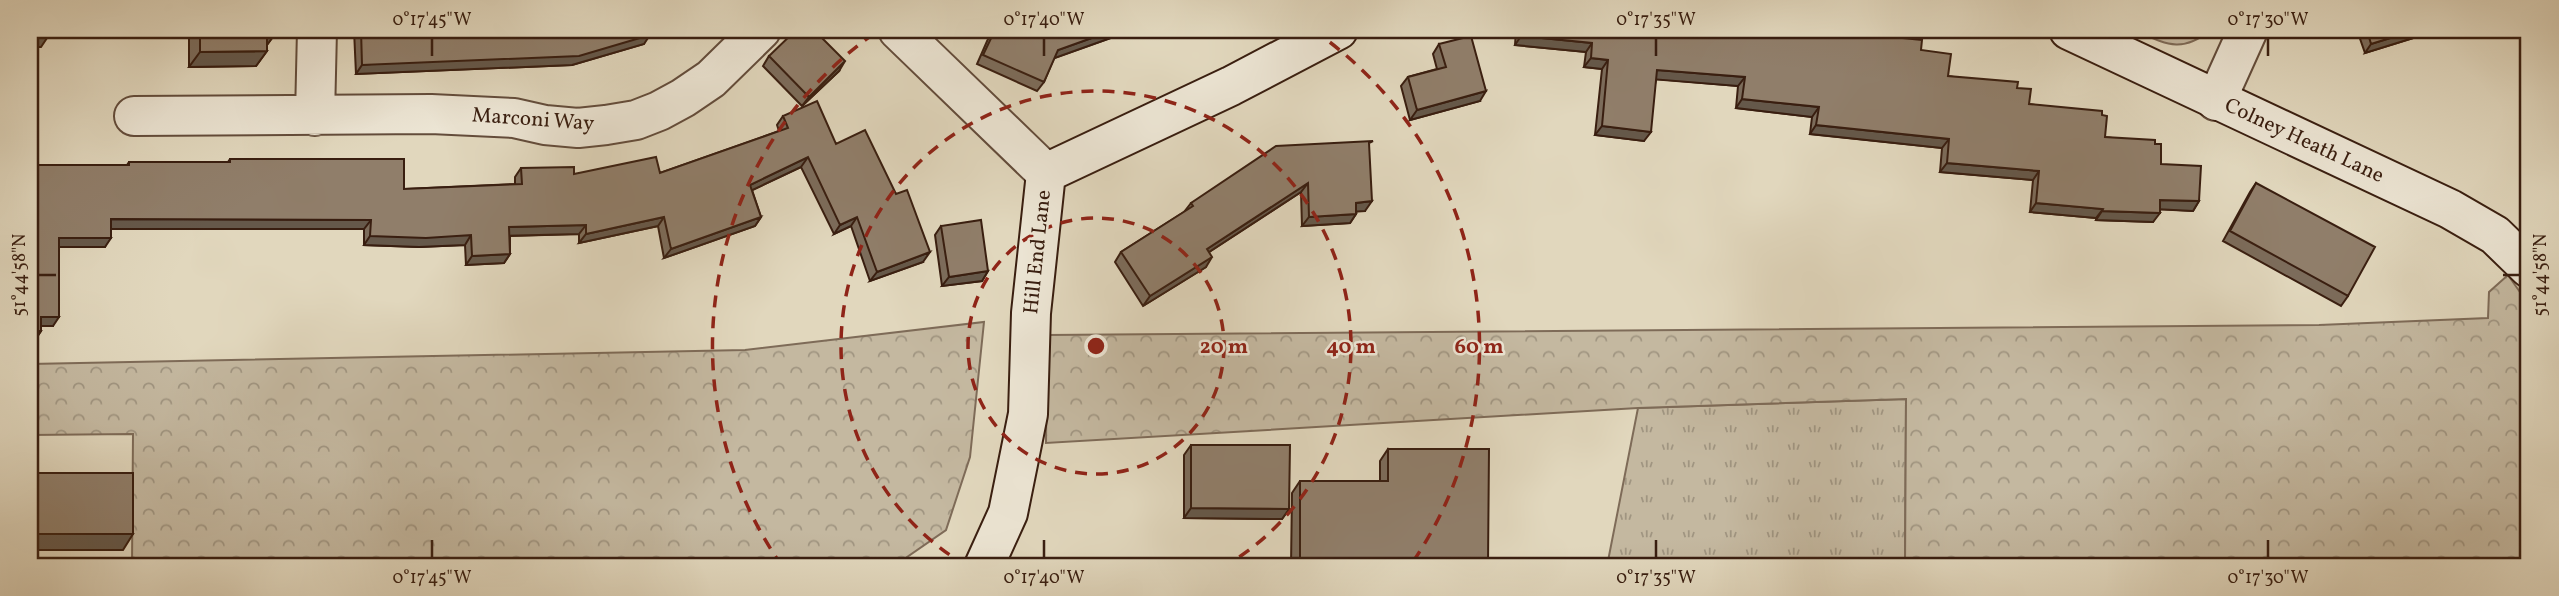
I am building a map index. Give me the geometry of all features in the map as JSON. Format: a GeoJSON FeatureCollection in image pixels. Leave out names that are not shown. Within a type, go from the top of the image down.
{"type":"FeatureCollection","features":[{"type":"Feature","properties":{"kind":"street"},"geometry":{"type":"LineString","coordinates":[[316,116],[317,30]]}},
{"type":"Feature","properties":{"kind":"street","name":"Marconi Way"},"geometry":{"type":"LineString","coordinates":[[134,116],[443,114],[514,118],[545,125],[578,128],[616,124],[659,111],[683,98],[711,79],[761,30]]}},
{"type":"Feature","properties":{"kind":"street"},"geometry":{"type":"LineString","coordinates":[[898,30],[1046,173]]}},
{"type":"Feature","properties":{"kind":"street","name":"Hill End Lane"},"geometry":{"type":"LineString","coordinates":[[985,566],[1008,513],[1028,414],[1031,313],[1046,173],[1231,86],[1338,30]]}},
{"type":"Feature","properties":{"kind":"street","name":"Colney Heath Lane"},"geometry":{"type":"LineString","coordinates":[[2069,30],[2450,209],[2495,235],[2529,268]]}},
{"type":"Feature","properties":{"kind":"street"},"geometry":{"type":"LineString","coordinates":[[2216,100],[2248,30]]}},
{"type":"Feature","properties":{"kind":"green space"},"geometry":{"type":"Polygon","coordinates":[[[2134,30],[2211,30],[2191,42],[2173,44],[2134,30]]]}},
{"type":"Feature","properties":{"kind":"green space"},"geometry":{"type":"Polygon","coordinates":[[[2508,275],[2529,305],[2529,566],[1905,566],[1906,399],[1638,408],[1046,443],[1047,335],[2319,325],[2488,318],[2489,292],[2508,275]]]}},
{"type":"Feature","properties":{"kind":"green space"},"geometry":{"type":"Polygon","coordinates":[[[984,322],[970,457],[946,530],[894,566],[132,566],[133,434],[30,435],[30,364],[745,350],[984,322]]]}},
{"type":"Feature","properties":{"kind":"green space"},"geometry":{"type":"Polygon","coordinates":[[[1906,399],[1905,566],[1607,566],[1638,408],[1906,399]]]}},
{"type":"Feature","properties":{"kind":"building"},"geometry":{"type":"Polygon","coordinates":[[[30,30],[47,30],[47,38],[30,38],[30,30]]]}},
{"type":"Feature","properties":{"kind":"building"},"geometry":{"type":"Polygon","coordinates":[[[200,30],[275,30],[275,34],[267,34],[267,51],[200,52],[200,30]]]}},
{"type":"Feature","properties":{"kind":"building"},"geometry":{"type":"Polygon","coordinates":[[[361,30],[649,30],[650,35],[579,56],[362,65],[361,30]]]}},
{"type":"Feature","properties":{"kind":"building"},"geometry":{"type":"Polygon","coordinates":[[[796,30],[814,30],[845,61],[809,97],[769,56],[796,30]]]}},
{"type":"Feature","properties":{"kind":"building"},"geometry":{"type":"Polygon","coordinates":[[[995,30],[1114,30],[1058,50],[1044,82],[983,55],[995,30]]]}},
{"type":"Feature","properties":{"kind":"building"},"geometry":{"type":"Polygon","coordinates":[[[1522,30],[1854,30],[1853,33],[1922,40],[1921,50],[1951,54],[1948,76],[2018,82],[2017,88],[2031,89],[2029,104],[2102,111],[2102,115],[2107,116],[2105,137],[2155,140],[2155,144],[2161,144],[2161,164],[2201,166],[2199,201],[2160,200],[2160,213],[2102,211],[2103,209],[2036,203],[2039,171],[1947,163],[1949,139],[1816,125],[1819,107],[1742,99],[1745,77],[1657,70],[1651,132],[1602,126],[1608,60],[1591,58],[1592,43],[1521,36],[1522,30]]]}},
{"type":"Feature","properties":{"kind":"building"},"geometry":{"type":"Polygon","coordinates":[[[2367,30],[2416,30],[2371,44],[2367,30]]]}},
{"type":"Feature","properties":{"kind":"building"},"geometry":{"type":"Polygon","coordinates":[[[1471,36],[1486,91],[1417,110],[1408,77],[1446,67],[1439,44],[1471,36]]]}},
{"type":"Feature","properties":{"kind":"building"},"geometry":{"type":"Polygon","coordinates":[[[817,101],[836,144],[865,130],[896,194],[907,190],[930,252],[877,272],[857,217],[840,225],[808,157],[750,185],[761,217],[671,249],[664,217],[586,234],[586,225],[509,227],[510,254],[472,256],[471,235],[426,238],[370,236],[371,220],[111,219],[111,238],[59,238],[59,317],[41,317],[41,331],[30,331],[30,165],[230,162],[230,159],[404,159],[404,189],[522,184],[521,168],[574,167],[574,174],[656,157],[660,173],[788,128],[783,116],[817,101]]]}},
{"type":"Feature","properties":{"kind":"building"},"geometry":{"type":"Polygon","coordinates":[[[1373,141],[1369,143],[1372,201],[1356,203],[1356,214],[1309,217],[1308,183],[1207,249],[1212,257],[1150,296],[1121,252],[1193,206],[1191,203],[1276,146],[1373,141]]]}},
{"type":"Feature","properties":{"kind":"building"},"geometry":{"type":"Polygon","coordinates":[[[2256,183],[2375,247],[2348,296],[2230,231],[2256,183]]]}},
{"type":"Feature","properties":{"kind":"building"},"geometry":{"type":"Polygon","coordinates":[[[981,220],[988,271],[949,277],[941,226],[981,220]]]}},
{"type":"Feature","properties":{"kind":"building"},"geometry":{"type":"Polygon","coordinates":[[[1191,445],[1290,445],[1289,509],[1191,508],[1191,445]]]}},
{"type":"Feature","properties":{"kind":"building"},"geometry":{"type":"Polygon","coordinates":[[[1388,449],[1489,449],[1488,566],[1352,566],[1352,560],[1300,559],[1300,481],[1388,481],[1388,449]]]}},
{"type":"Feature","properties":{"kind":"building"},"geometry":{"type":"Polygon","coordinates":[[[30,473],[133,473],[133,534],[30,534],[30,473]]]}}]}
